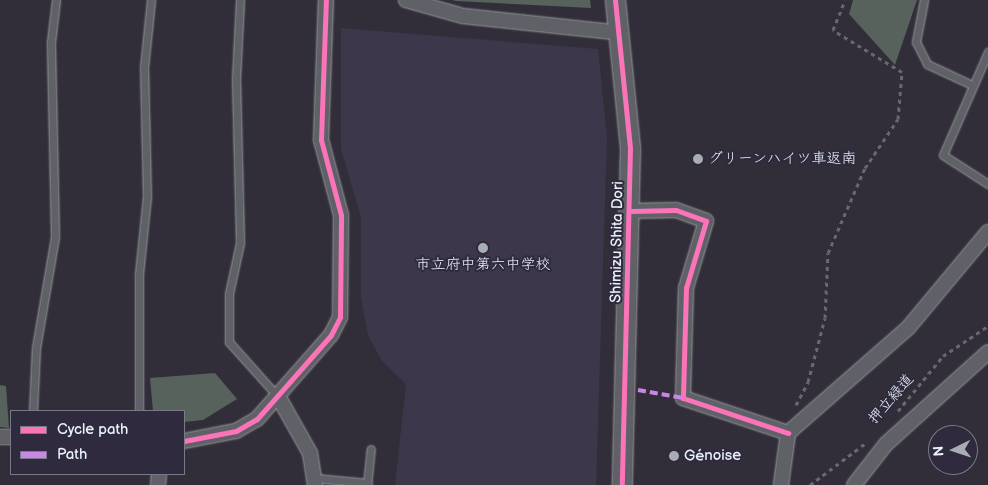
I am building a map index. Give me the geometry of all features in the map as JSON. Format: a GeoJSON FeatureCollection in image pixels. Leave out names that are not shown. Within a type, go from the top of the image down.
{"type":"FeatureCollection","features":[{"type":"Feature","properties":{"kind":"street"},"geometry":{"type":"LineString","coordinates":[[185,441],[236,431],[257,420],[279,398],[331,335],[340,317],[341,214],[321,140],[326,0]]}},
{"type":"Feature","properties":{"kind":"street"},"geometry":{"type":"LineString","coordinates":[[406,0],[463,16],[620,33]]}},
{"type":"Feature","properties":{"kind":"street","name":"Shimizu Shita Dori"},"geometry":{"type":"LineString","coordinates":[[615,0],[620,33],[631,210],[622,485]]}},
{"type":"Feature","properties":{"kind":"street"},"geometry":{"type":"LineString","coordinates":[[631,210],[676,210],[706,221],[686,288],[683,398],[788,432]]}},
{"type":"Feature","properties":{"kind":"street"},"geometry":{"type":"LineString","coordinates":[[781,485],[788,432],[908,328],[988,232]]}},
{"type":"Feature","properties":{"kind":"street"},"geometry":{"type":"LineString","coordinates":[[854,485],[886,444],[988,352]]}},
{"type":"Feature","properties":{"kind":"street"},"geometry":{"type":"LineString","coordinates":[[279,398],[310,453],[315,482]]}},
{"type":"Feature","properties":{"kind":"lane"},"geometry":{"type":"LineString","coordinates":[[32,410],[36,348],[55,237],[51,42],[56,0]]}},
{"type":"Feature","properties":{"kind":"lane"},"geometry":{"type":"LineString","coordinates":[[139,410],[140,274],[147,197],[144,68],[152,0]]}},
{"type":"Feature","properties":{"kind":"lane"},"geometry":{"type":"LineString","coordinates":[[240,0],[236,78],[240,243],[229,294],[229,342],[279,398]]}},
{"type":"Feature","properties":{"kind":"lane"},"geometry":{"type":"LineString","coordinates":[[924,0],[916,42],[927,64],[972,85]]}},
{"type":"Feature","properties":{"kind":"lane"},"geometry":{"type":"LineString","coordinates":[[988,52],[972,85],[944,155],[988,184]]}},
{"type":"Feature","properties":{"kind":"lane"},"geometry":{"type":"LineString","coordinates":[[315,482],[368,484],[372,449]]}},
{"type":"Feature","properties":{"kind":"path"},"geometry":{"type":"LineString","coordinates":[[788,432],[825,318],[828,253],[865,168],[898,119],[902,72],[833,30],[845,0]]}},
{"type":"Feature","properties":{"kind":"shaded area"},"geometry":{"type":"Polygon","coordinates":[[[452,0],[590,0],[591,8],[456,1],[452,0]]]}},
{"type":"Feature","properties":{"kind":"shaded area"},"geometry":{"type":"Polygon","coordinates":[[[853,0],[917,0],[895,65],[849,14],[853,0]]]}},
{"type":"Feature","properties":{"kind":"shaded area","name":"市立府中第六中学校"},"geometry":{"type":"Polygon","coordinates":[[[341,28],[598,49],[607,138],[596,485],[395,485],[406,384],[382,361],[368,335],[361,298],[361,217],[341,149],[341,28]]]}},
{"type":"Feature","properties":{"kind":"shaded area"},"geometry":{"type":"Polygon","coordinates":[[[215,373],[237,399],[203,420],[185,422],[185,410],[153,410],[150,378],[215,373]]]}},
{"type":"Feature","properties":{"kind":"shaded area"},"geometry":{"type":"Polygon","coordinates":[[[0,385],[6,386],[9,428],[0,427],[0,385]]]}},
{"type":"Feature","properties":{"kind":"marked path"},"geometry":{"type":"LineString","coordinates":[[638,390],[683,398]]}},
{"type":"Feature","properties":{"kind":"cycle path"},"geometry":{"type":"LineString","coordinates":[[185,441],[236,431],[257,419],[331,335],[340,317],[341,215],[321,140],[326,0]]}},
{"type":"Feature","properties":{"kind":"cycle path"},"geometry":{"type":"LineString","coordinates":[[615,0],[630,148],[622,485]]}},
{"type":"Feature","properties":{"kind":"cycle path"},"geometry":{"type":"LineString","coordinates":[[631,211],[676,210],[706,221],[686,288],[683,398],[788,433]]}},
{"type":"Feature","properties":{"kind":"place","name":"グリーンハイツ車返南"},"geometry":{"type":"Point","coordinates":[698,159]}},
{"type":"Feature","properties":{"kind":"place","name":"市立府中第六中学校"},"geometry":{"type":"Point","coordinates":[483,248]}},
{"type":"Feature","properties":{"kind":"place","name":"Génoise"},"geometry":{"type":"Point","coordinates":[674,456]}}]}
